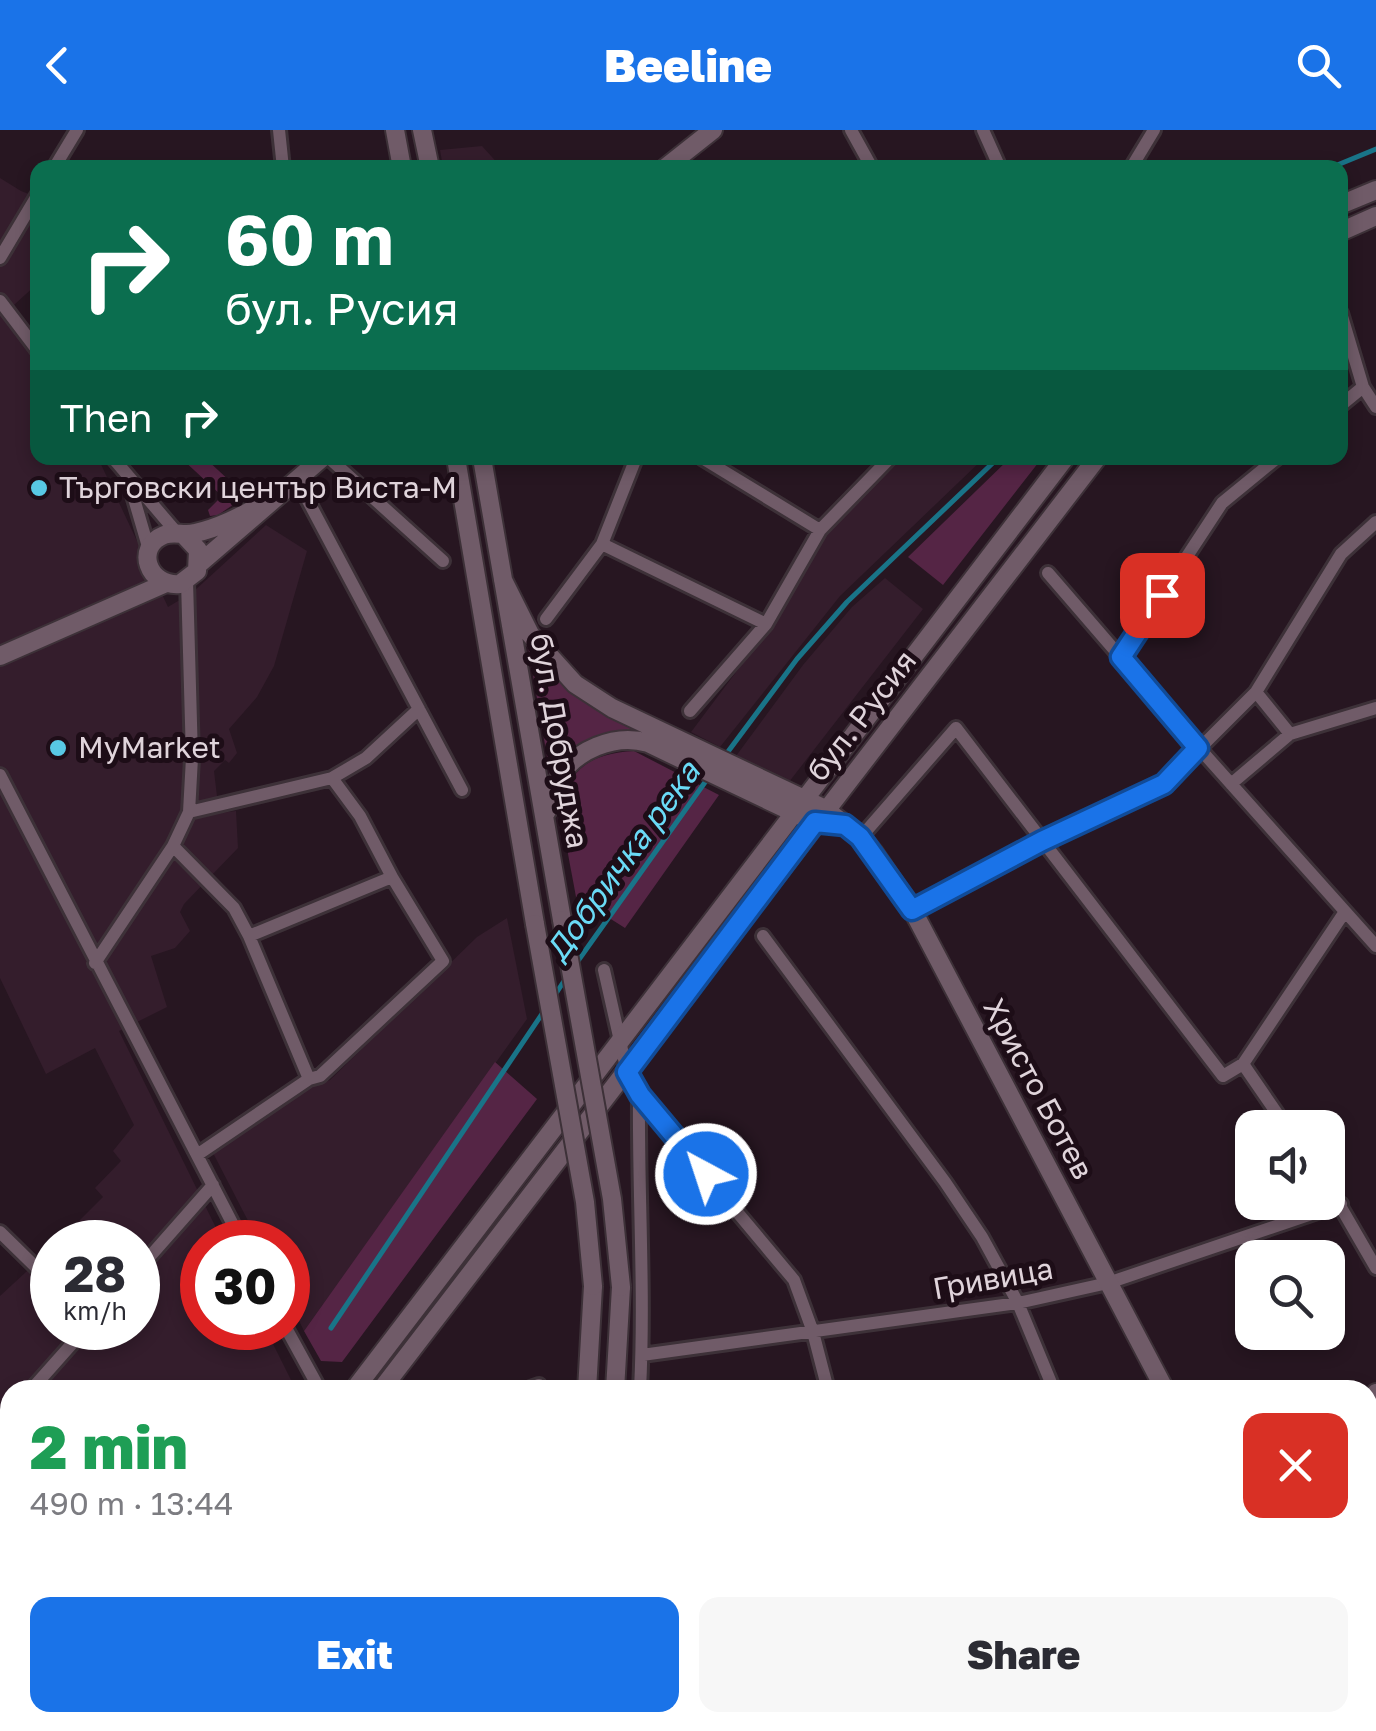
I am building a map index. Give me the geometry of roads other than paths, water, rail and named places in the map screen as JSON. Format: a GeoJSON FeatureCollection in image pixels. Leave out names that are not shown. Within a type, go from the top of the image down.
{"type":"FeatureCollection","features":[{"type":"Feature","properties":{"kind":"main road"},"geometry":{"type":"LineString","coordinates":[[395,130],[401,160]]}},
{"type":"Feature","properties":{"kind":"main road"},"geometry":{"type":"LineString","coordinates":[[422,130],[428,160]]}},
{"type":"Feature","properties":{"kind":"main road"},"geometry":{"type":"LineString","coordinates":[[677,160],[713,130]]}},
{"type":"Feature","properties":{"kind":"main road"},"geometry":{"type":"LineString","coordinates":[[1348,202],[1376,190]]}},
{"type":"Feature","properties":{"kind":"main road"},"geometry":{"type":"LineString","coordinates":[[1348,228],[1376,216]]}},
{"type":"Feature","properties":{"kind":"main road"},"geometry":{"type":"LineString","coordinates":[[0,656],[166,584],[187,581],[199,564],[314,465]]}},
{"type":"Feature","properties":{"kind":"main road","name":"бул. Добруджа"},"geometry":{"type":"LineString","coordinates":[[457,465],[585,1202],[594,1286],[588,1380]]}},
{"type":"Feature","properties":{"kind":"main road","name":"бул. Добруджа"},"geometry":{"type":"LineString","coordinates":[[483,465],[612,1199],[621,1287],[616,1380]]}},
{"type":"Feature","properties":{"kind":"main road","name":"бул. Русия"},"geometry":{"type":"LineString","coordinates":[[362,1380],[1060,465]]}},
{"type":"Feature","properties":{"kind":"main road","name":"бул. Русия"},"geometry":{"type":"LineString","coordinates":[[389,1380],[1092,465]]}},
{"type":"Feature","properties":{"kind":"main road"},"geometry":{"type":"LineString","coordinates":[[120,604],[160,537],[224,524],[273,498]]}},
{"type":"Feature","properties":{"kind":"main road"},"geometry":{"type":"LineString","coordinates":[[181,534],[198,550],[199,564]]}},
{"type":"Feature","properties":{"kind":"main road"},"geometry":{"type":"LineString","coordinates":[[149,555],[153,574],[166,584]]}},
{"type":"Feature","properties":{"kind":"main road"},"geometry":{"type":"LineString","coordinates":[[503,580],[530,634],[575,684],[704,759],[798,805]]}},
{"type":"Feature","properties":{"kind":"main road"},"geometry":{"type":"LineString","coordinates":[[545,816],[558,779],[569,766],[610,742],[638,740],[704,759]]}},
{"type":"Feature","properties":{"kind":"main road"},"geometry":{"type":"LineString","coordinates":[[730,772],[773,814],[774,837]]}},
{"type":"Feature","properties":{"kind":"main road"},"geometry":{"type":"LineString","coordinates":[[751,791],[798,805]]}},
{"type":"Feature","properties":{"kind":"main road","name":"Христо Ботев"},"geometry":{"type":"LineString","coordinates":[[798,805],[845,825],[860,837],[912,910],[1160,1380]]}},
{"type":"Feature","properties":{"kind":"street"},"geometry":{"type":"LineString","coordinates":[[59,160],[76,130]]}},
{"type":"Feature","properties":{"kind":"street"},"geometry":{"type":"LineString","coordinates":[[279,130],[282,160]]}},
{"type":"Feature","properties":{"kind":"street"},"geometry":{"type":"LineString","coordinates":[[851,130],[868,160]]}},
{"type":"Feature","properties":{"kind":"street"},"geometry":{"type":"LineString","coordinates":[[982,130],[996,160]]}},
{"type":"Feature","properties":{"kind":"street"},"geometry":{"type":"LineString","coordinates":[[1136,160],[1154,130]]}},
{"type":"Feature","properties":{"kind":"street"},"geometry":{"type":"LineString","coordinates":[[0,258],[30,207]]}},
{"type":"Feature","properties":{"kind":"street"},"geometry":{"type":"LineString","coordinates":[[0,301],[30,340]]}},
{"type":"Feature","properties":{"kind":"street"},"geometry":{"type":"LineString","coordinates":[[1348,337],[1363,387],[1376,408]]}},
{"type":"Feature","properties":{"kind":"street"},"geometry":{"type":"LineString","coordinates":[[1348,399],[1363,387]]}},
{"type":"Feature","properties":{"kind":"street"},"geometry":{"type":"LineString","coordinates":[[118,465],[181,534]]}},
{"type":"Feature","properties":{"kind":"street"},"geometry":{"type":"LineString","coordinates":[[328,465],[442,561]]}},
{"type":"Feature","properties":{"kind":"street"},"geometry":{"type":"LineString","coordinates":[[546,619],[602,544],[633,465]]}},
{"type":"Feature","properties":{"kind":"street"},"geometry":{"type":"LineString","coordinates":[[713,465],[820,530]]}},
{"type":"Feature","properties":{"kind":"street"},"geometry":{"type":"LineString","coordinates":[[690,711],[766,624],[820,530],[883,465]]}},
{"type":"Feature","properties":{"kind":"street"},"geometry":{"type":"LineString","coordinates":[[1121,657],[1222,503],[1268,465]]}},
{"type":"Feature","properties":{"kind":"street"},"geometry":{"type":"LineString","coordinates":[[125,474],[144,524],[149,555]]}},
{"type":"Feature","properties":{"kind":"street"},"geometry":{"type":"LineString","coordinates":[[297,480],[462,790]]}},
{"type":"Feature","properties":{"kind":"street"},"geometry":{"type":"LineString","coordinates":[[912,910],[1042,841],[1164,784],[1256,692],[1341,554],[1376,522]]}},
{"type":"Feature","properties":{"kind":"street"},"geometry":{"type":"LineString","coordinates":[[602,544],[766,624]]}},
{"type":"Feature","properties":{"kind":"street"},"geometry":{"type":"LineString","coordinates":[[1048,573],[1376,946]]}},
{"type":"Feature","properties":{"kind":"street"},"geometry":{"type":"LineString","coordinates":[[95,962],[174,846],[190,812],[187,581]]}},
{"type":"Feature","properties":{"kind":"street"},"geometry":{"type":"LineString","coordinates":[[1256,692],[1290,734]]}},
{"type":"Feature","properties":{"kind":"street"},"geometry":{"type":"LineString","coordinates":[[1231,784],[1290,734],[1376,708]]}},
{"type":"Feature","properties":{"kind":"street"},"geometry":{"type":"LineString","coordinates":[[190,812],[332,778],[366,758],[419,709]]}},
{"type":"Feature","properties":{"kind":"street"},"geometry":{"type":"LineString","coordinates":[[860,837],[956,728],[1223,1076],[1243,1064],[1344,913]]}},
{"type":"Feature","properties":{"kind":"street"},"geometry":{"type":"LineString","coordinates":[[0,775],[231,1220]]}},
{"type":"Feature","properties":{"kind":"street"},"geometry":{"type":"LineString","coordinates":[[197,1154],[308,1079],[320,1076],[442,961],[360,816],[332,778]]}},
{"type":"Feature","properties":{"kind":"street"},"geometry":{"type":"LineString","coordinates":[[174,846],[234,908],[308,1079]]}},
{"type":"Feature","properties":{"kind":"street"},"geometry":{"type":"LineString","coordinates":[[249,936],[392,877]]}},
{"type":"Feature","properties":{"kind":"street"},"geometry":{"type":"LineString","coordinates":[[763,936],[982,1237],[1018,1302],[1050,1380]]}},
{"type":"Feature","properties":{"kind":"street"},"geometry":{"type":"LineString","coordinates":[[604,970],[627,1072],[640,1095],[794,1280],[825,1380]]}},
{"type":"Feature","properties":{"kind":"street"},"geometry":{"type":"LineString","coordinates":[[1243,1064],[1275,1110]]}},
{"type":"Feature","properties":{"kind":"street"},"geometry":{"type":"LineString","coordinates":[[640,1095],[641,1380]]}},
{"type":"Feature","properties":{"kind":"street"},"geometry":{"type":"LineString","coordinates":[[160,1245],[213,1186]]}},
{"type":"Feature","properties":{"kind":"street"},"geometry":{"type":"LineString","coordinates":[[1345,1213],[1376,1268]]}},
{"type":"Feature","properties":{"kind":"street","name":"Гривица"},"geometry":{"type":"LineString","coordinates":[[642,1355],[1018,1302],[1108,1283],[1293,1220]]}},
{"type":"Feature","properties":{"kind":"street"},"geometry":{"type":"LineString","coordinates":[[0,1232],[30,1261]]}},
{"type":"Feature","properties":{"kind":"street"},"geometry":{"type":"LineString","coordinates":[[40,1380],[66,1350]]}},
{"type":"Feature","properties":{"kind":"street"},"geometry":{"type":"LineString","coordinates":[[298,1350],[313,1380]]}},
{"type":"Feature","properties":{"kind":"waterway","name":"Добричка река"},"geometry":{"type":"LineString","coordinates":[[1348,161],[1376,149]]}},
{"type":"Feature","properties":{"kind":"waterway","name":"Добричка река"},"geometry":{"type":"LineString","coordinates":[[724,757],[797,659],[847,602],[991,465]]}},
{"type":"Feature","properties":{"kind":"waterway","name":"Добричка река"},"geometry":{"type":"LineString","coordinates":[[575,965],[708,778]]}},
{"type":"Feature","properties":{"kind":"waterway","name":"Добричка река"},"geometry":{"type":"LineString","coordinates":[[553,998],[566,978]]}},
{"type":"Feature","properties":{"kind":"waterway","name":"Добричка река"},"geometry":{"type":"LineString","coordinates":[[331,1328],[544,1011]]}},
{"type":"Feature","properties":{"kind":"place","name":"Търговски център Виста-М"},"geometry":{"type":"Point","coordinates":[39,488]}},
{"type":"Feature","properties":{"kind":"place","name":"MyMarket"},"geometry":{"type":"Point","coordinates":[58,748]}}]}
